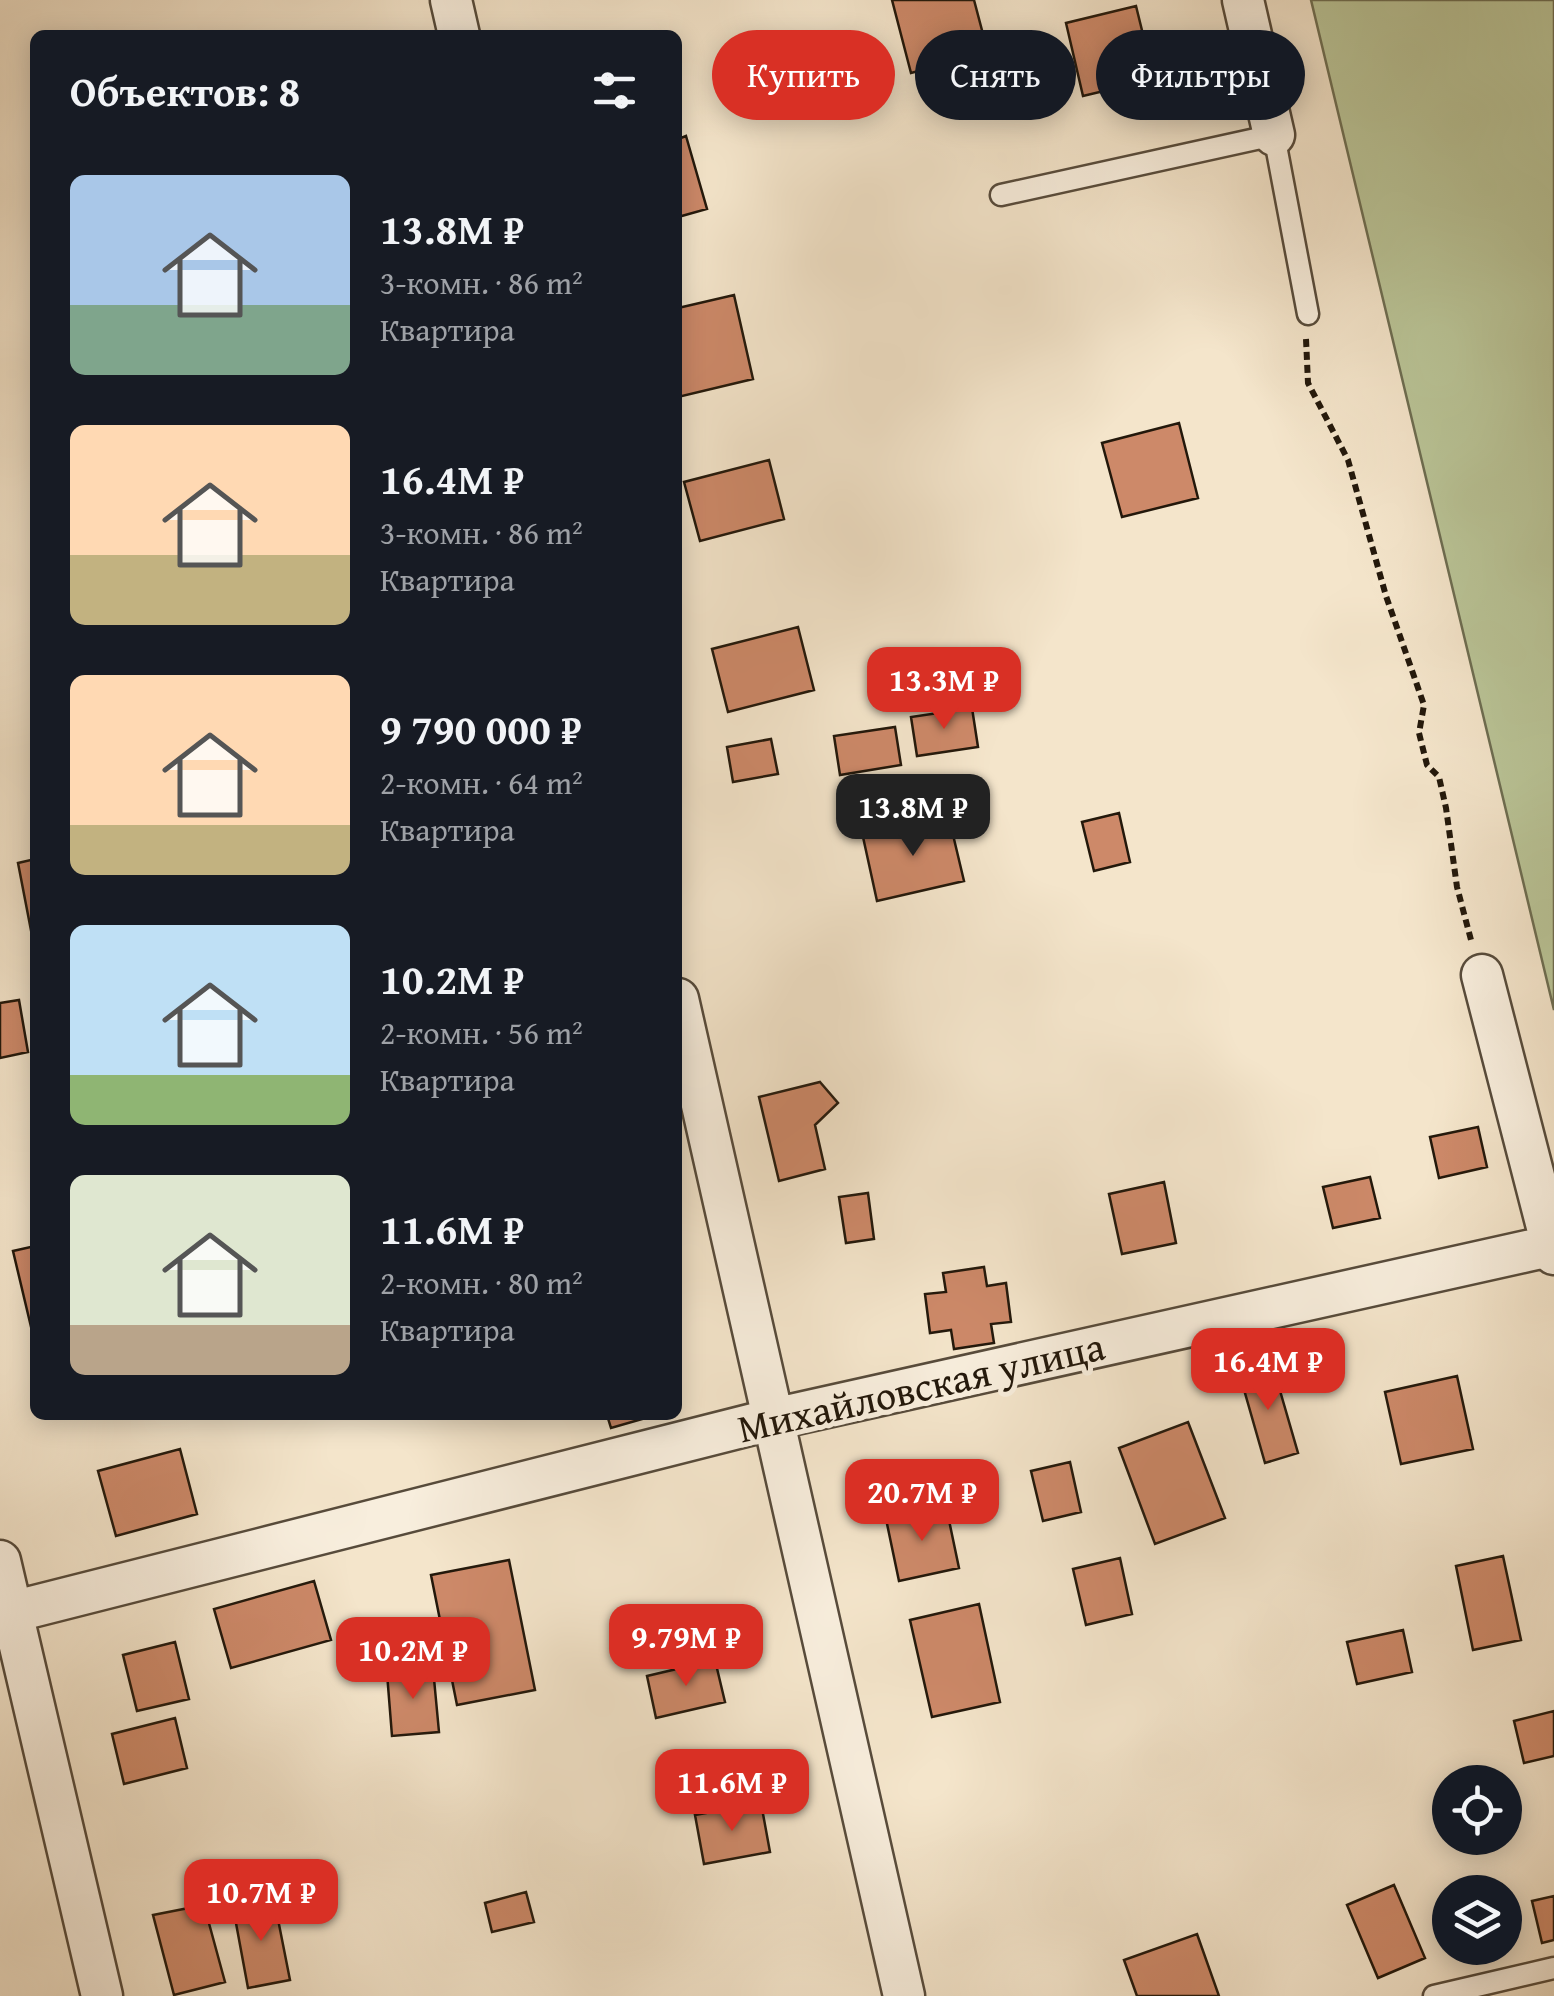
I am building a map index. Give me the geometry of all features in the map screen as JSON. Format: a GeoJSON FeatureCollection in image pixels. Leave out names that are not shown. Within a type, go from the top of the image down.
{"type":"FeatureCollection","features":[{"type":"Feature","properties":{"kind":"street"},"geometry":{"type":"LineString","coordinates":[[451,0],[458,30]]}},
{"type":"Feature","properties":{"kind":"street"},"geometry":{"type":"LineString","coordinates":[[1243,0],[1274,134]]}},
{"type":"Feature","properties":{"kind":"street"},"geometry":{"type":"LineString","coordinates":[[1482,975],[1553,1248]]}},
{"type":"Feature","properties":{"kind":"street"},"geometry":{"type":"LineString","coordinates":[[682,1017],[904,1996]]}},
{"type":"Feature","properties":{"kind":"street","name":"Михайловская улица"},"geometry":{"type":"LineString","coordinates":[[6,1614],[773,1419],[1553,1248]]}},
{"type":"Feature","properties":{"kind":"street"},"geometry":{"type":"LineString","coordinates":[[0,1561],[6,1614],[102,1996]]}},
{"type":"Feature","properties":{"kind":"lane"},"geometry":{"type":"LineString","coordinates":[[1001,195],[1274,134],[1308,314]]}},
{"type":"Feature","properties":{"kind":"lane"},"geometry":{"type":"LineString","coordinates":[[1434,1996],[1554,1968]]}},
{"type":"Feature","properties":{"kind":"path"},"geometry":{"type":"LineString","coordinates":[[1308,314],[1308,383],[1348,460],[1386,596],[1424,706],[1420,733],[1427,764],[1438,778],[1446,808],[1456,887],[1482,975]]}},
{"type":"Feature","properties":{"kind":"green space"},"geometry":{"type":"Polygon","coordinates":[[[1311,0],[1554,0],[1554,1010],[1311,0]]]}},
{"type":"Feature","properties":{"kind":"building"},"geometry":{"type":"Polygon","coordinates":[[[892,0],[974,0],[982,30],[915,30],[915,72],[911,73],[892,0]]]}},
{"type":"Feature","properties":{"kind":"building"},"geometry":{"type":"Polygon","coordinates":[[[1136,6],[1142,30],[1096,30],[1096,93],[1083,96],[1076,66],[1076,30],[1068,30],[1066,23],[1136,6]]]}},
{"type":"Feature","properties":{"kind":"building"},"geometry":{"type":"Polygon","coordinates":[[[686,136],[707,209],[682,216],[682,138],[686,136]]]}},
{"type":"Feature","properties":{"kind":"building"},"geometry":{"type":"Polygon","coordinates":[[[734,295],[753,379],[682,396],[682,307],[734,295]]]}},
{"type":"Feature","properties":{"kind":"building"},"geometry":{"type":"Polygon","coordinates":[[[1179,423],[1198,498],[1122,517],[1102,443],[1179,423]]]}},
{"type":"Feature","properties":{"kind":"building"},"geometry":{"type":"Polygon","coordinates":[[[769,460],[784,519],[700,541],[684,482],[769,460]]]}},
{"type":"Feature","properties":{"kind":"building"},"geometry":{"type":"Polygon","coordinates":[[[798,627],[814,690],[728,712],[712,649],[798,627]]]}},
{"type":"Feature","properties":{"kind":"building"},"geometry":{"type":"Polygon","coordinates":[[[972,708],[978,747],[917,756],[911,717],[972,708]]]}},
{"type":"Feature","properties":{"kind":"building"},"geometry":{"type":"Polygon","coordinates":[[[895,727],[901,765],[840,775],[834,736],[895,727]]]}},
{"type":"Feature","properties":{"kind":"building"},"geometry":{"type":"Polygon","coordinates":[[[771,739],[778,774],[733,782],[727,747],[771,739]]]}},
{"type":"Feature","properties":{"kind":"building"},"geometry":{"type":"Polygon","coordinates":[[[1119,813],[1130,862],[1094,871],[1082,822],[1119,813]]]}},
{"type":"Feature","properties":{"kind":"building"},"geometry":{"type":"Polygon","coordinates":[[[949,818],[964,881],[877,901],[863,837],[949,818]]]}},
{"type":"Feature","properties":{"kind":"building"},"geometry":{"type":"Polygon","coordinates":[[[30,860],[30,925],[18,863],[30,860]]]}},
{"type":"Feature","properties":{"kind":"building"},"geometry":{"type":"Polygon","coordinates":[[[19,1000],[28,1052],[0,1058],[0,1003],[19,1000]]]}},
{"type":"Feature","properties":{"kind":"building"},"geometry":{"type":"Polygon","coordinates":[[[820,1082],[838,1103],[815,1125],[825,1169],[779,1181],[759,1097],[820,1082]]]}},
{"type":"Feature","properties":{"kind":"building"},"geometry":{"type":"Polygon","coordinates":[[[1478,1127],[1487,1167],[1439,1178],[1430,1137],[1478,1127]]]}},
{"type":"Feature","properties":{"kind":"building"},"geometry":{"type":"Polygon","coordinates":[[[1370,1177],[1380,1218],[1333,1228],[1323,1187],[1370,1177]]]}},
{"type":"Feature","properties":{"kind":"building"},"geometry":{"type":"Polygon","coordinates":[[[1164,1182],[1176,1243],[1122,1254],[1109,1194],[1164,1182]]]}},
{"type":"Feature","properties":{"kind":"building"},"geometry":{"type":"Polygon","coordinates":[[[868,1193],[874,1239],[846,1243],[839,1197],[868,1193]]]}},
{"type":"Feature","properties":{"kind":"building"},"geometry":{"type":"Polygon","coordinates":[[[30,1247],[30,1323],[13,1251],[30,1247]]]}},
{"type":"Feature","properties":{"kind":"building"},"geometry":{"type":"Polygon","coordinates":[[[984,1267],[987,1286],[1006,1283],[1011,1322],[991,1324],[994,1343],[954,1349],[951,1330],[930,1333],[925,1294],[946,1292],[943,1273],[984,1267]]]}},
{"type":"Feature","properties":{"kind":"building"},"geometry":{"type":"Polygon","coordinates":[[[1272,1363],[1298,1453],[1265,1463],[1239,1372],[1272,1363]]]}},
{"type":"Feature","properties":{"kind":"building"},"geometry":{"type":"Polygon","coordinates":[[[1457,1376],[1473,1449],[1401,1464],[1385,1392],[1457,1376]]]}},
{"type":"Feature","properties":{"kind":"building"},"geometry":{"type":"Polygon","coordinates":[[[609,1420],[639,1420],[611,1428],[609,1420]]]}},
{"type":"Feature","properties":{"kind":"building"},"geometry":{"type":"Polygon","coordinates":[[[1188,1422],[1225,1518],[1155,1544],[1119,1448],[1188,1422]]]}},
{"type":"Feature","properties":{"kind":"building"},"geometry":{"type":"Polygon","coordinates":[[[180,1449],[197,1514],[116,1536],[98,1471],[180,1449]]]}},
{"type":"Feature","properties":{"kind":"building"},"geometry":{"type":"Polygon","coordinates":[[[1070,1462],[1081,1512],[1043,1521],[1031,1471],[1070,1462]]]}},
{"type":"Feature","properties":{"kind":"building"},"geometry":{"type":"Polygon","coordinates":[[[946,1506],[959,1568],[899,1581],[886,1519],[946,1506]]]}},
{"type":"Feature","properties":{"kind":"building"},"geometry":{"type":"Polygon","coordinates":[[[1503,1556],[1521,1640],[1473,1650],[1456,1566],[1503,1556]]]}},
{"type":"Feature","properties":{"kind":"building"},"geometry":{"type":"Polygon","coordinates":[[[1120,1558],[1132,1614],[1086,1625],[1073,1569],[1120,1558]]]}},
{"type":"Feature","properties":{"kind":"building"},"geometry":{"type":"Polygon","coordinates":[[[509,1560],[535,1690],[457,1705],[431,1575],[509,1560]]]}},
{"type":"Feature","properties":{"kind":"building"},"geometry":{"type":"Polygon","coordinates":[[[314,1581],[331,1640],[231,1668],[214,1609],[314,1581]]]}},
{"type":"Feature","properties":{"kind":"building"},"geometry":{"type":"Polygon","coordinates":[[[979,1604],[1000,1702],[932,1717],[910,1620],[979,1604]]]}},
{"type":"Feature","properties":{"kind":"building"},"geometry":{"type":"Polygon","coordinates":[[[1403,1630],[1412,1672],[1357,1684],[1347,1642],[1403,1630]]]}},
{"type":"Feature","properties":{"kind":"building"},"geometry":{"type":"Polygon","coordinates":[[[175,1642],[189,1699],[137,1711],[123,1655],[175,1642]]]}},
{"type":"Feature","properties":{"kind":"building"},"geometry":{"type":"Polygon","coordinates":[[[715,1660],[725,1702],[656,1718],[647,1676],[715,1660]]]}},
{"type":"Feature","properties":{"kind":"building"},"geometry":{"type":"Polygon","coordinates":[[[433,1668],[439,1732],[392,1736],[387,1673],[433,1668]]]}},
{"type":"Feature","properties":{"kind":"building"},"geometry":{"type":"Polygon","coordinates":[[[1554,1711],[1554,1756],[1524,1763],[1514,1721],[1554,1711]]]}},
{"type":"Feature","properties":{"kind":"building"},"geometry":{"type":"Polygon","coordinates":[[[175,1718],[187,1768],[124,1784],[112,1734],[175,1718]]]}},
{"type":"Feature","properties":{"kind":"building"},"geometry":{"type":"Polygon","coordinates":[[[761,1803],[770,1852],[704,1864],[695,1815],[761,1803]]]}},
{"type":"Feature","properties":{"kind":"building"},"geometry":{"type":"Polygon","coordinates":[[[1394,1885],[1425,1958],[1378,1978],[1347,1905],[1394,1885]]]}},
{"type":"Feature","properties":{"kind":"building"},"geometry":{"type":"Polygon","coordinates":[[[526,1892],[534,1922],[492,1932],[485,1903],[526,1892]]]}},
{"type":"Feature","properties":{"kind":"building"},"geometry":{"type":"Polygon","coordinates":[[[1554,1896],[1554,1940],[1542,1943],[1532,1901],[1554,1896]]]}},
{"type":"Feature","properties":{"kind":"building"},"geometry":{"type":"Polygon","coordinates":[[[274,1899],[290,1980],[248,1988],[233,1907],[274,1899]]]}},
{"type":"Feature","properties":{"kind":"building"},"geometry":{"type":"Polygon","coordinates":[[[204,1905],[225,1982],[174,1995],[153,1915],[204,1905]]]}},
{"type":"Feature","properties":{"kind":"building"},"geometry":{"type":"Polygon","coordinates":[[[1197,1934],[1219,1996],[1137,1996],[1124,1960],[1197,1934]]]}}]}
